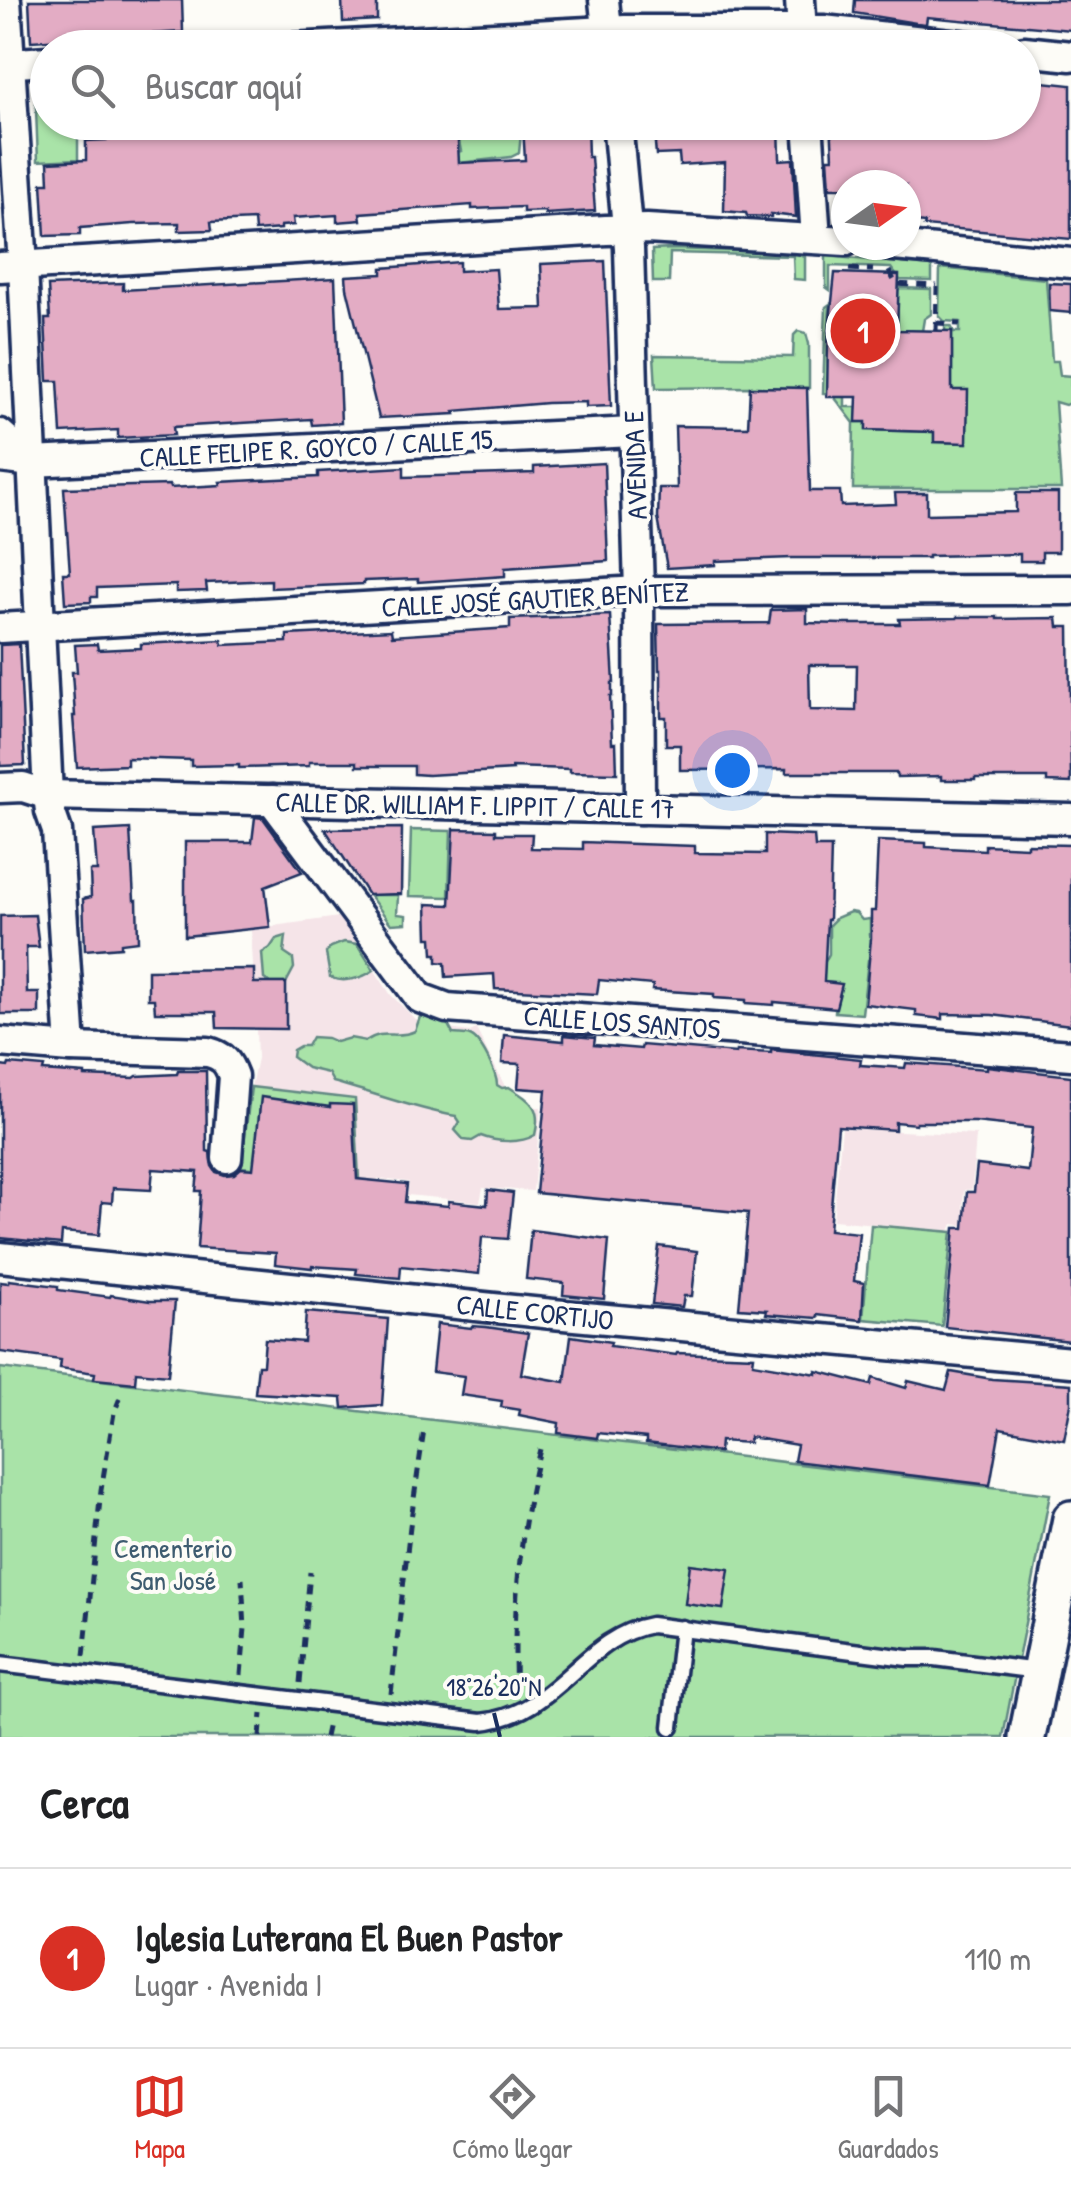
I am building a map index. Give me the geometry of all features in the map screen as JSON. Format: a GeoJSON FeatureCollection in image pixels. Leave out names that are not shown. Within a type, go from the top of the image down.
{"type":"FeatureCollection","features":[{"type":"Feature","properties":{"kind":"street"},"geometry":{"type":"LineString","coordinates":[[6,0],[4,64],[11,266],[32,462],[48,795],[57,831],[71,1048]]}},
{"type":"Feature","properties":{"kind":"street"},"geometry":{"type":"LineString","coordinates":[[604,0],[607,30]]}},
{"type":"Feature","properties":{"kind":"street"},"geometry":{"type":"LineString","coordinates":[[800,0],[802,30]]}},
{"type":"Feature","properties":{"kind":"street"},"geometry":{"type":"LineString","coordinates":[[1041,53],[1071,56]]}},
{"type":"Feature","properties":{"kind":"street"},"geometry":{"type":"LineString","coordinates":[[4,64],[30,63]]}},
{"type":"Feature","properties":{"kind":"street","name":"AVENIDA E"},"geometry":{"type":"LineString","coordinates":[[619,140],[628,230],[639,591],[640,809]]}},
{"type":"Feature","properties":{"kind":"street"},"geometry":{"type":"LineString","coordinates":[[809,140],[816,238]]}},
{"type":"Feature","properties":{"kind":"street"},"geometry":{"type":"LineString","coordinates":[[11,266],[628,230],[831,240]]}},
{"type":"Feature","properties":{"kind":"street"},"geometry":{"type":"LineString","coordinates":[[921,249],[1071,263]]}},
{"type":"Feature","properties":{"kind":"street","name":"CALLE FELIPE R. GOYCO / CALLE 15"},"geometry":{"type":"LineString","coordinates":[[0,458],[32,462],[633,432]]}},
{"type":"Feature","properties":{"kind":"street"},"geometry":{"type":"LineString","coordinates":[[0,434],[32,462]]}},
{"type":"Feature","properties":{"kind":"street","name":"CALLE JOSÉ GAUTIER BENÍTEZ"},"geometry":{"type":"LineString","coordinates":[[0,628],[639,591],[1071,590]]}},
{"type":"Feature","properties":{"kind":"street","name":"CALLE DR. WILLIAM F. LIPPIT / CALLE 17"},"geometry":{"type":"LineString","coordinates":[[0,788],[24,787],[48,795],[1071,819]]}},
{"type":"Feature","properties":{"kind":"street","name":"CALLE LOS SANTOS"},"geometry":{"type":"LineString","coordinates":[[272,800],[420,998],[447,1008],[1071,1056]]}},
{"type":"Feature","properties":{"kind":"street"},"geometry":{"type":"LineString","coordinates":[[0,1042],[208,1052],[221,1056],[233,1076],[227,1158]]}},
{"type":"Feature","properties":{"kind":"street","name":"CALLE CORTIJO"},"geometry":{"type":"LineString","coordinates":[[0,1256],[553,1314],[1071,1362]]}},
{"type":"Feature","properties":{"kind":"street"},"geometry":{"type":"LineString","coordinates":[[1026,1737],[1069,1540]]}},
{"type":"Feature","properties":{"kind":"lane"},"geometry":{"type":"LineString","coordinates":[[0,1664],[481,1722],[516,1714],[555,1689],[607,1642],[637,1627],[651,1625],[1039,1672]]}},
{"type":"Feature","properties":{"kind":"lane"},"geometry":{"type":"LineString","coordinates":[[671,1727],[682,1628]]}},
{"type":"Feature","properties":{"kind":"path"},"geometry":{"type":"LineString","coordinates":[[850,270],[889,270],[896,284],[936,286]]}},
{"type":"Feature","properties":{"kind":"path"},"geometry":{"type":"LineString","coordinates":[[937,275],[936,327],[960,324]]}},
{"type":"Feature","properties":{"kind":"path"},"geometry":{"type":"LineString","coordinates":[[84,1674],[100,1490],[120,1398]]}},
{"type":"Feature","properties":{"kind":"path"},"geometry":{"type":"LineString","coordinates":[[389,1712],[424,1430]]}},
{"type":"Feature","properties":{"kind":"path"},"geometry":{"type":"LineString","coordinates":[[516,1714],[517,1583],[522,1528],[540,1448]]}},
{"type":"Feature","properties":{"kind":"path"},"geometry":{"type":"LineString","coordinates":[[299,1701],[310,1572]]}},
{"type":"Feature","properties":{"kind":"path"},"geometry":{"type":"LineString","coordinates":[[240,1694],[245,1628],[242,1580]]}},
{"type":"Feature","properties":{"kind":"shaded area"},"geometry":{"type":"Polygon","coordinates":[[[339,917],[391,995],[414,1018],[434,1027],[470,1032],[476,1029],[515,1106],[541,1107],[533,1191],[483,1188],[480,1202],[407,1195],[409,1182],[378,1179],[374,1195],[358,1194],[354,1099],[251,1087],[257,1058],[256,1029],[286,1029],[286,984],[254,983],[251,929],[339,917]]]}},
{"type":"Feature","properties":{"kind":"shaded area"},"geometry":{"type":"Polygon","coordinates":[[[842,1128],[976,1135],[972,1189],[964,1190],[963,1208],[970,1210],[968,1226],[953,1224],[950,1231],[833,1220],[842,1128]]]}},
{"type":"Feature","properties":{"kind":"green space"},"geometry":{"type":"Polygon","coordinates":[[[37,140],[78,140],[78,159],[38,161],[37,140]]]}},
{"type":"Feature","properties":{"kind":"green space"},"geometry":{"type":"Polygon","coordinates":[[[520,140],[519,153],[511,157],[459,163],[453,153],[461,151],[459,141],[520,140]]]}},
{"type":"Feature","properties":{"kind":"green space"},"geometry":{"type":"Polygon","coordinates":[[[652,250],[794,253],[805,257],[805,280],[794,279],[793,256],[670,253],[669,282],[653,282],[652,250]]]}},
{"type":"Feature","properties":{"kind":"green space"},"geometry":{"type":"Polygon","coordinates":[[[826,256],[831,260],[932,266],[932,281],[900,280],[891,268],[830,266],[830,290],[826,287],[826,256]]]}},
{"type":"Feature","properties":{"kind":"green space"},"geometry":{"type":"Polygon","coordinates":[[[940,268],[1046,279],[1052,361],[1058,361],[1060,375],[1071,376],[1071,402],[1055,402],[1061,489],[853,489],[854,423],[832,394],[823,393],[826,307],[830,304],[828,363],[834,396],[845,397],[845,407],[857,407],[857,422],[866,422],[866,430],[934,432],[934,442],[966,443],[952,390],[952,332],[945,331],[945,326],[951,326],[954,332],[960,332],[960,322],[944,321],[939,316],[940,268]]]}},
{"type":"Feature","properties":{"kind":"green space"},"geometry":{"type":"Polygon","coordinates":[[[898,288],[931,289],[931,314],[924,319],[922,331],[897,359],[898,288]]]}},
{"type":"Feature","properties":{"kind":"green space"},"geometry":{"type":"Polygon","coordinates":[[[798,331],[806,333],[809,344],[809,388],[656,388],[654,355],[793,357],[794,335],[798,331]]]}},
{"type":"Feature","properties":{"kind":"green space"},"geometry":{"type":"Polygon","coordinates":[[[411,830],[451,831],[449,897],[409,896],[411,830]]]}},
{"type":"Feature","properties":{"kind":"green space"},"geometry":{"type":"Polygon","coordinates":[[[369,895],[398,896],[397,914],[406,915],[406,923],[391,924],[369,895]]]}},
{"type":"Feature","properties":{"kind":"green space"},"geometry":{"type":"Polygon","coordinates":[[[850,912],[862,920],[870,919],[870,938],[892,940],[868,960],[862,1014],[835,1012],[837,983],[819,982],[818,975],[829,954],[829,925],[850,912]]]}},
{"type":"Feature","properties":{"kind":"green space"},"geometry":{"type":"Polygon","coordinates":[[[286,936],[284,953],[293,959],[294,968],[286,983],[271,983],[264,979],[262,953],[276,939],[286,936]]]}},
{"type":"Feature","properties":{"kind":"green space"},"geometry":{"type":"Polygon","coordinates":[[[344,942],[357,944],[374,970],[353,979],[330,977],[326,953],[344,942]]]}},
{"type":"Feature","properties":{"kind":"green space"},"geometry":{"type":"Polygon","coordinates":[[[425,1011],[445,1019],[453,1034],[470,1036],[479,1044],[497,1085],[509,1087],[533,1106],[537,1118],[535,1135],[515,1141],[481,1136],[464,1140],[455,1130],[460,1122],[456,1116],[333,1082],[328,1073],[307,1068],[292,1057],[293,1050],[307,1046],[312,1037],[336,1042],[350,1038],[366,1041],[379,1035],[415,1031],[425,1011]]]}},
{"type":"Feature","properties":{"kind":"green space"},"geometry":{"type":"Polygon","coordinates":[[[251,1087],[355,1099],[359,1180],[241,1167],[251,1087]]]}},
{"type":"Feature","properties":{"kind":"green space"},"geometry":{"type":"Polygon","coordinates":[[[871,1225],[952,1232],[942,1326],[863,1319],[871,1225]]]}},
{"type":"Feature","properties":{"kind":"green space","name":"Cementerio San José"},"geometry":{"type":"Polygon","coordinates":[[[0,1368],[1050,1494],[1003,1737],[0,1737],[0,1368]]]}},
{"type":"Feature","properties":{"kind":"building"},"geometry":{"type":"Polygon","coordinates":[[[29,0],[182,0],[183,30],[30,30],[29,0]]]}},
{"type":"Feature","properties":{"kind":"building"},"geometry":{"type":"Polygon","coordinates":[[[342,0],[377,0],[377,20],[343,22],[342,0]]]}},
{"type":"Feature","properties":{"kind":"building"},"geometry":{"type":"Polygon","coordinates":[[[855,0],[1071,0],[1071,30],[927,17],[926,24],[916,23],[854,13],[855,0]]]}},
{"type":"Feature","properties":{"kind":"building"},"geometry":{"type":"Polygon","coordinates":[[[1041,82],[1071,85],[1071,239],[924,226],[921,170],[831,170],[830,188],[828,158],[833,158],[832,140],[1041,140],[1041,82]]]}},
{"type":"Feature","properties":{"kind":"building"},"geometry":{"type":"Polygon","coordinates":[[[458,140],[459,163],[525,160],[524,140],[588,140],[595,211],[545,214],[523,212],[523,207],[472,209],[472,205],[360,213],[361,220],[337,222],[337,215],[293,218],[294,225],[255,231],[254,220],[211,222],[212,230],[179,231],[179,223],[133,224],[80,228],[80,235],[45,236],[42,183],[49,183],[48,162],[86,160],[86,141],[458,140]]]}},
{"type":"Feature","properties":{"kind":"building"},"geometry":{"type":"Polygon","coordinates":[[[655,140],[779,140],[780,160],[793,159],[796,217],[747,216],[724,211],[725,162],[680,165],[679,154],[656,155],[655,140]]]}},
{"type":"Feature","properties":{"kind":"building"},"geometry":{"type":"Polygon","coordinates":[[[605,261],[611,406],[547,403],[379,418],[346,276],[382,274],[382,268],[459,262],[459,271],[496,269],[499,309],[543,308],[541,264],[605,261]]]}},
{"type":"Feature","properties":{"kind":"building"},"geometry":{"type":"Polygon","coordinates":[[[835,273],[899,275],[897,330],[952,331],[952,390],[968,390],[967,443],[934,442],[934,432],[866,430],[866,422],[856,422],[857,397],[827,397],[835,273]]]}},
{"type":"Feature","properties":{"kind":"building"},"geometry":{"type":"Polygon","coordinates":[[[335,278],[341,423],[312,425],[311,419],[173,427],[174,435],[118,438],[118,430],[61,433],[58,381],[48,381],[48,286],[123,283],[123,290],[335,278]]]}},
{"type":"Feature","properties":{"kind":"building"},"geometry":{"type":"Polygon","coordinates":[[[1049,283],[1071,284],[1071,313],[1050,311],[1049,283]]]}},
{"type":"Feature","properties":{"kind":"building"},"geometry":{"type":"Polygon","coordinates":[[[750,387],[807,388],[810,491],[840,491],[841,506],[896,504],[895,493],[927,493],[927,514],[1016,512],[1016,493],[1058,493],[1058,552],[1042,552],[1042,561],[1020,561],[1020,554],[792,558],[715,561],[715,565],[667,568],[658,518],[659,488],[677,488],[675,426],[748,427],[750,387]]]}},
{"type":"Feature","properties":{"kind":"building"},"geometry":{"type":"Polygon","coordinates":[[[604,463],[608,561],[505,568],[505,576],[418,582],[364,581],[271,588],[271,580],[206,583],[207,591],[176,592],[176,585],[97,588],[97,597],[91,597],[91,602],[65,603],[63,573],[70,573],[64,488],[221,485],[220,482],[318,477],[318,472],[404,467],[404,477],[534,473],[534,467],[604,463]]]}},
{"type":"Feature","properties":{"kind":"building"},"geometry":{"type":"Polygon","coordinates":[[[807,609],[807,623],[842,624],[900,624],[899,619],[957,617],[1057,618],[1058,627],[1069,627],[1071,783],[1047,782],[1047,778],[941,780],[941,776],[897,777],[896,773],[786,773],[786,769],[680,770],[680,745],[666,745],[666,717],[661,717],[658,624],[769,623],[771,610],[807,609]],[[809,665],[810,710],[856,711],[857,665],[809,665]]]}},
{"type":"Feature","properties":{"kind":"building"},"geometry":{"type":"Polygon","coordinates":[[[610,615],[612,743],[616,743],[617,773],[512,767],[513,770],[428,775],[414,774],[414,766],[357,766],[357,762],[239,768],[191,766],[191,760],[127,758],[127,765],[77,767],[72,672],[77,672],[75,645],[97,644],[98,650],[222,640],[223,645],[287,642],[287,635],[391,630],[392,636],[510,628],[510,619],[610,615]]]}},
{"type":"Feature","properties":{"kind":"building"},"geometry":{"type":"Polygon","coordinates":[[[19,644],[25,765],[0,766],[0,645],[19,644]]]}},
{"type":"Feature","properties":{"kind":"building"},"geometry":{"type":"Polygon","coordinates":[[[255,817],[263,818],[302,872],[265,886],[270,927],[185,936],[185,842],[252,842],[255,817]]]}},
{"type":"Feature","properties":{"kind":"building"},"geometry":{"type":"Polygon","coordinates":[[[402,828],[401,894],[368,895],[325,829],[402,828]]]}},
{"type":"Feature","properties":{"kind":"building"},"geometry":{"type":"Polygon","coordinates":[[[130,829],[138,941],[121,943],[121,947],[85,950],[83,899],[91,897],[90,871],[97,871],[94,831],[130,829]]]}},
{"type":"Feature","properties":{"kind":"building"},"geometry":{"type":"Polygon","coordinates":[[[454,829],[532,834],[531,848],[583,849],[583,842],[695,846],[695,853],[765,854],[765,834],[814,836],[815,847],[831,847],[824,982],[842,984],[836,1008],[746,1003],[714,998],[714,994],[652,990],[653,985],[599,980],[597,994],[495,989],[494,974],[446,977],[445,963],[437,962],[432,938],[428,938],[427,904],[450,905],[454,829]]]}},
{"type":"Feature","properties":{"kind":"building"},"geometry":{"type":"Polygon","coordinates":[[[878,841],[985,850],[985,845],[1071,845],[1071,1025],[992,1015],[943,1014],[943,1019],[916,1016],[916,1010],[865,1004],[878,841]]]}},
{"type":"Feature","properties":{"kind":"building"},"geometry":{"type":"Polygon","coordinates":[[[35,915],[39,947],[26,947],[27,993],[39,993],[39,1014],[0,1014],[0,916],[35,915]]]}},
{"type":"Feature","properties":{"kind":"building"},"geometry":{"type":"Polygon","coordinates":[[[254,969],[254,983],[286,983],[286,1029],[217,1028],[216,1012],[155,1012],[154,999],[148,999],[148,970],[254,969]]]}},
{"type":"Feature","properties":{"kind":"building"},"geometry":{"type":"Polygon","coordinates":[[[504,1035],[564,1041],[564,1035],[595,1038],[594,1045],[641,1049],[642,1045],[736,1053],[771,1050],[861,1059],[860,1065],[987,1066],[1071,1076],[1071,1341],[945,1327],[955,1228],[964,1228],[967,1192],[974,1192],[977,1165],[1028,1171],[1032,1128],[975,1122],[895,1122],[895,1130],[838,1126],[829,1230],[859,1233],[854,1281],[864,1283],[862,1320],[766,1314],[767,1310],[739,1308],[748,1213],[536,1193],[546,1090],[518,1088],[520,1064],[502,1063],[504,1035]]]}},
{"type":"Feature","properties":{"kind":"building"},"geometry":{"type":"Polygon","coordinates":[[[9,1064],[85,1076],[134,1078],[206,1071],[207,1151],[216,1172],[225,1175],[241,1168],[253,1169],[261,1097],[330,1107],[353,1105],[357,1179],[407,1184],[405,1202],[448,1206],[449,1201],[487,1205],[488,1190],[513,1193],[508,1239],[482,1237],[479,1274],[401,1266],[400,1278],[356,1274],[357,1269],[275,1264],[276,1253],[197,1248],[201,1191],[196,1191],[198,1172],[153,1169],[151,1190],[113,1188],[112,1203],[102,1202],[99,1235],[62,1232],[61,1244],[0,1238],[0,1066],[9,1064]]]}},
{"type":"Feature","properties":{"kind":"building"},"geometry":{"type":"Polygon","coordinates":[[[531,1230],[609,1240],[604,1299],[563,1295],[564,1283],[526,1279],[531,1230]]]}},
{"type":"Feature","properties":{"kind":"building"},"geometry":{"type":"Polygon","coordinates":[[[659,1246],[697,1251],[692,1296],[684,1296],[682,1307],[652,1304],[659,1246]]]}},
{"type":"Feature","properties":{"kind":"building"},"geometry":{"type":"Polygon","coordinates":[[[9,1280],[110,1297],[175,1301],[168,1375],[136,1372],[135,1383],[94,1379],[95,1373],[60,1368],[61,1360],[0,1352],[0,1282],[9,1280]]]}},
{"type":"Feature","properties":{"kind":"building"},"geometry":{"type":"Polygon","coordinates":[[[306,1312],[388,1319],[382,1405],[343,1408],[342,1398],[255,1393],[265,1339],[304,1342],[306,1312]]]}},
{"type":"Feature","properties":{"kind":"building"},"geometry":{"type":"Polygon","coordinates":[[[437,1324],[528,1333],[521,1374],[565,1382],[571,1336],[676,1355],[754,1356],[753,1363],[817,1371],[871,1385],[873,1378],[906,1388],[908,1381],[946,1390],[951,1372],[1071,1384],[1071,1404],[1064,1440],[1000,1428],[990,1485],[794,1461],[797,1445],[749,1437],[749,1443],[720,1441],[719,1452],[646,1443],[646,1438],[598,1433],[597,1438],[558,1433],[559,1423],[519,1415],[520,1410],[501,1407],[502,1401],[461,1395],[464,1376],[432,1372],[437,1324]]]}},
{"type":"Feature","properties":{"kind":"building"},"geometry":{"type":"Polygon","coordinates":[[[690,1564],[729,1569],[723,1609],[685,1604],[690,1564]]]}},
{"type":"Feature","properties":{"kind":"place","name":"Iglesia Luterana El Buen Pastor"},"geometry":{"type":"Point","coordinates":[863,331]}}]}
